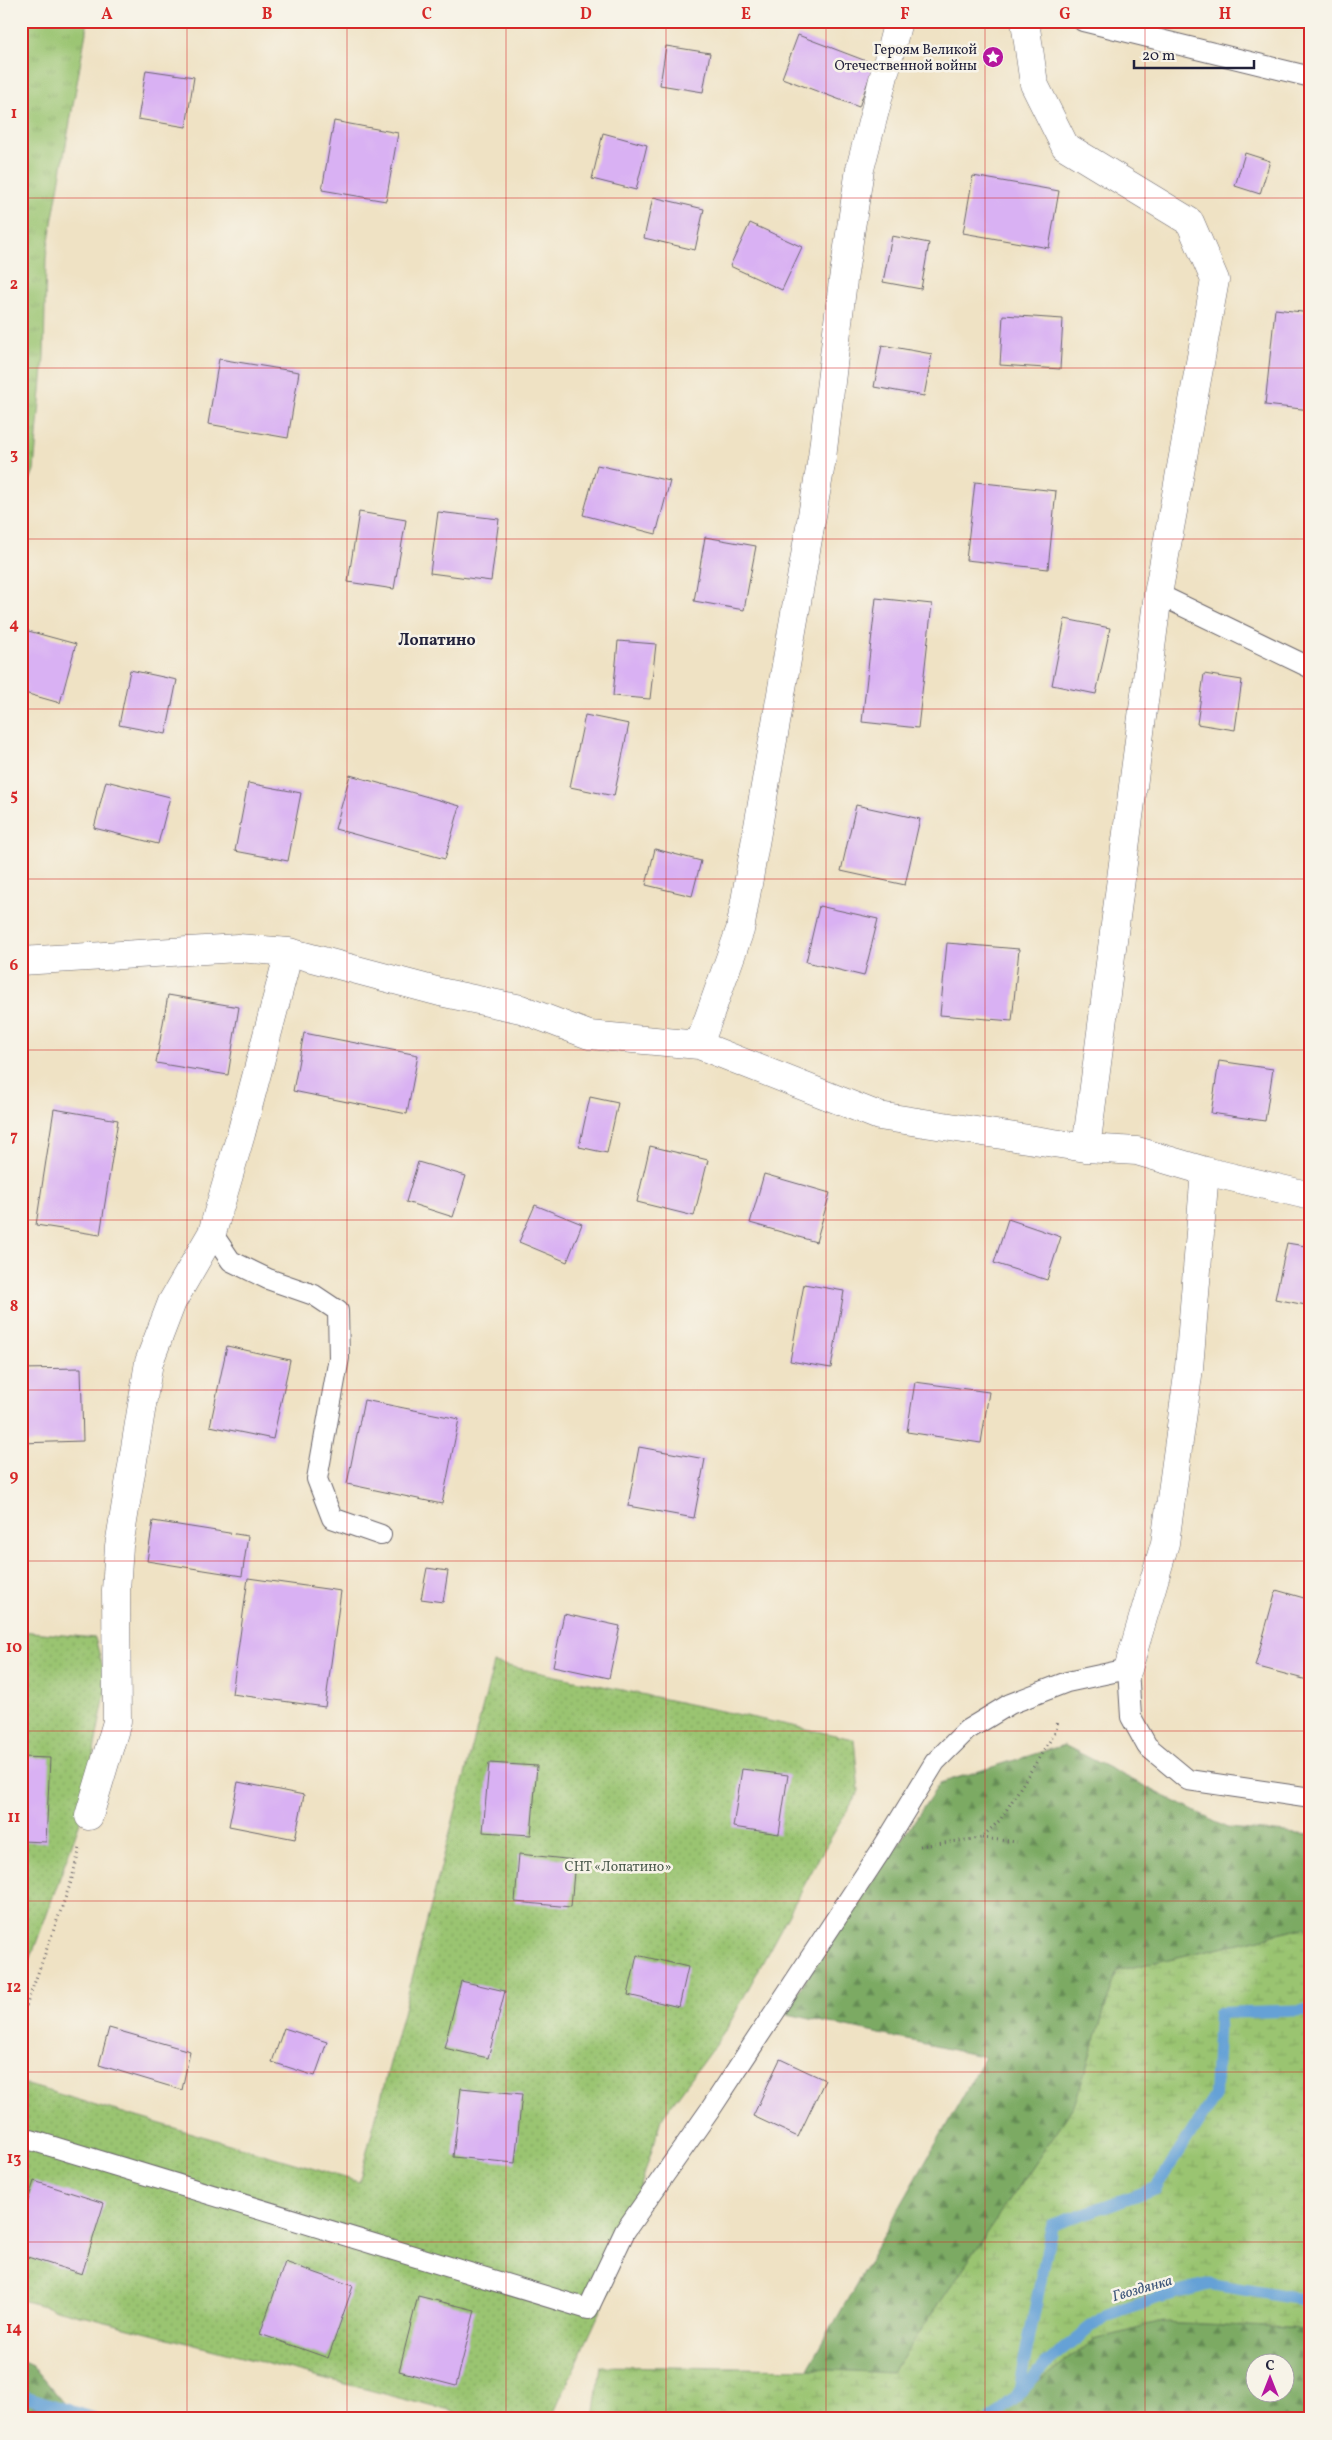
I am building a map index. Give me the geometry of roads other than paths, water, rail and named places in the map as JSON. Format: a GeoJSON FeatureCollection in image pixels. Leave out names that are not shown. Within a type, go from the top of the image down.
{"type":"FeatureCollection","features":[{"type":"Feature","properties":{"kind":"street"},"geometry":{"type":"LineString","coordinates":[[699,1045],[740,930],[822,458],[843,280],[860,169],[898,21]]}},
{"type":"Feature","properties":{"kind":"street"},"geometry":{"type":"LineString","coordinates":[[1025,21],[1034,84],[1065,146],[1190,222],[1215,280],[1158,594],[1086,1148]]}},
{"type":"Feature","properties":{"kind":"street"},"geometry":{"type":"LineString","coordinates":[[21,961],[238,948],[289,952],[440,992],[521,1009],[589,1035],[699,1045],[879,1116],[1086,1148],[1137,1151],[1205,1171],[1311,1196]]}},
{"type":"Feature","properties":{"kind":"street"},"geometry":{"type":"LineString","coordinates":[[89,1816],[118,1722],[116,1590],[119,1546],[149,1362],[172,1302],[212,1232],[242,1134],[289,952]]}},
{"type":"Feature","properties":{"kind":"street"},"geometry":{"type":"LineString","coordinates":[[1128,1669],[1165,1543],[1189,1368],[1205,1171]]}},
{"type":"Feature","properties":{"kind":"lane"},"geometry":{"type":"LineString","coordinates":[[1083,21],[1311,78]]}},
{"type":"Feature","properties":{"kind":"lane"},"geometry":{"type":"LineString","coordinates":[[1158,594],[1311,668]]}},
{"type":"Feature","properties":{"kind":"lane"},"geometry":{"type":"LineString","coordinates":[[212,1232],[231,1261],[268,1279],[314,1295],[338,1311],[339,1358],[317,1479],[332,1518],[381,1535]]}},
{"type":"Feature","properties":{"kind":"lane"},"geometry":{"type":"LineString","coordinates":[[21,2137],[588,2309],[624,2232],[710,2110],[880,1852],[935,1762],[967,1730],[1010,1704],[1067,1682],[1128,1669],[1130,1717],[1147,1746],[1188,1780],[1311,1798]]}},
{"type":"Feature","properties":{"kind":"waterway"},"geometry":{"type":"LineString","coordinates":[[1017,2397],[1052,2225],[1156,2188],[1215,2096],[1219,2013],[1311,2010]]}},
{"type":"Feature","properties":{"kind":"waterway","name":"Гвоздянка"},"geometry":{"type":"LineString","coordinates":[[991,2419],[1017,2397],[1045,2364],[1106,2315],[1157,2298],[1211,2284],[1311,2301]]}},
{"type":"Feature","properties":{"kind":"waterway","name":"Гвоздянка"},"geometry":{"type":"LineString","coordinates":[[21,2395],[96,2419]]}},
{"type":"Feature","properties":{"kind":"place","name":"Героям Великой Отечественной войны"},"geometry":{"type":"Point","coordinates":[993,57]}},
{"type":"Feature","properties":{"kind":"district","name":"Лопатино"},"geometry":{"type":"Point","coordinates":[437,639]}},
{"type":"Feature","properties":{"kind":"park label","name":"СНТ «Лопатино»"},"geometry":{"type":"Point","coordinates":[618,1866]}}]}
